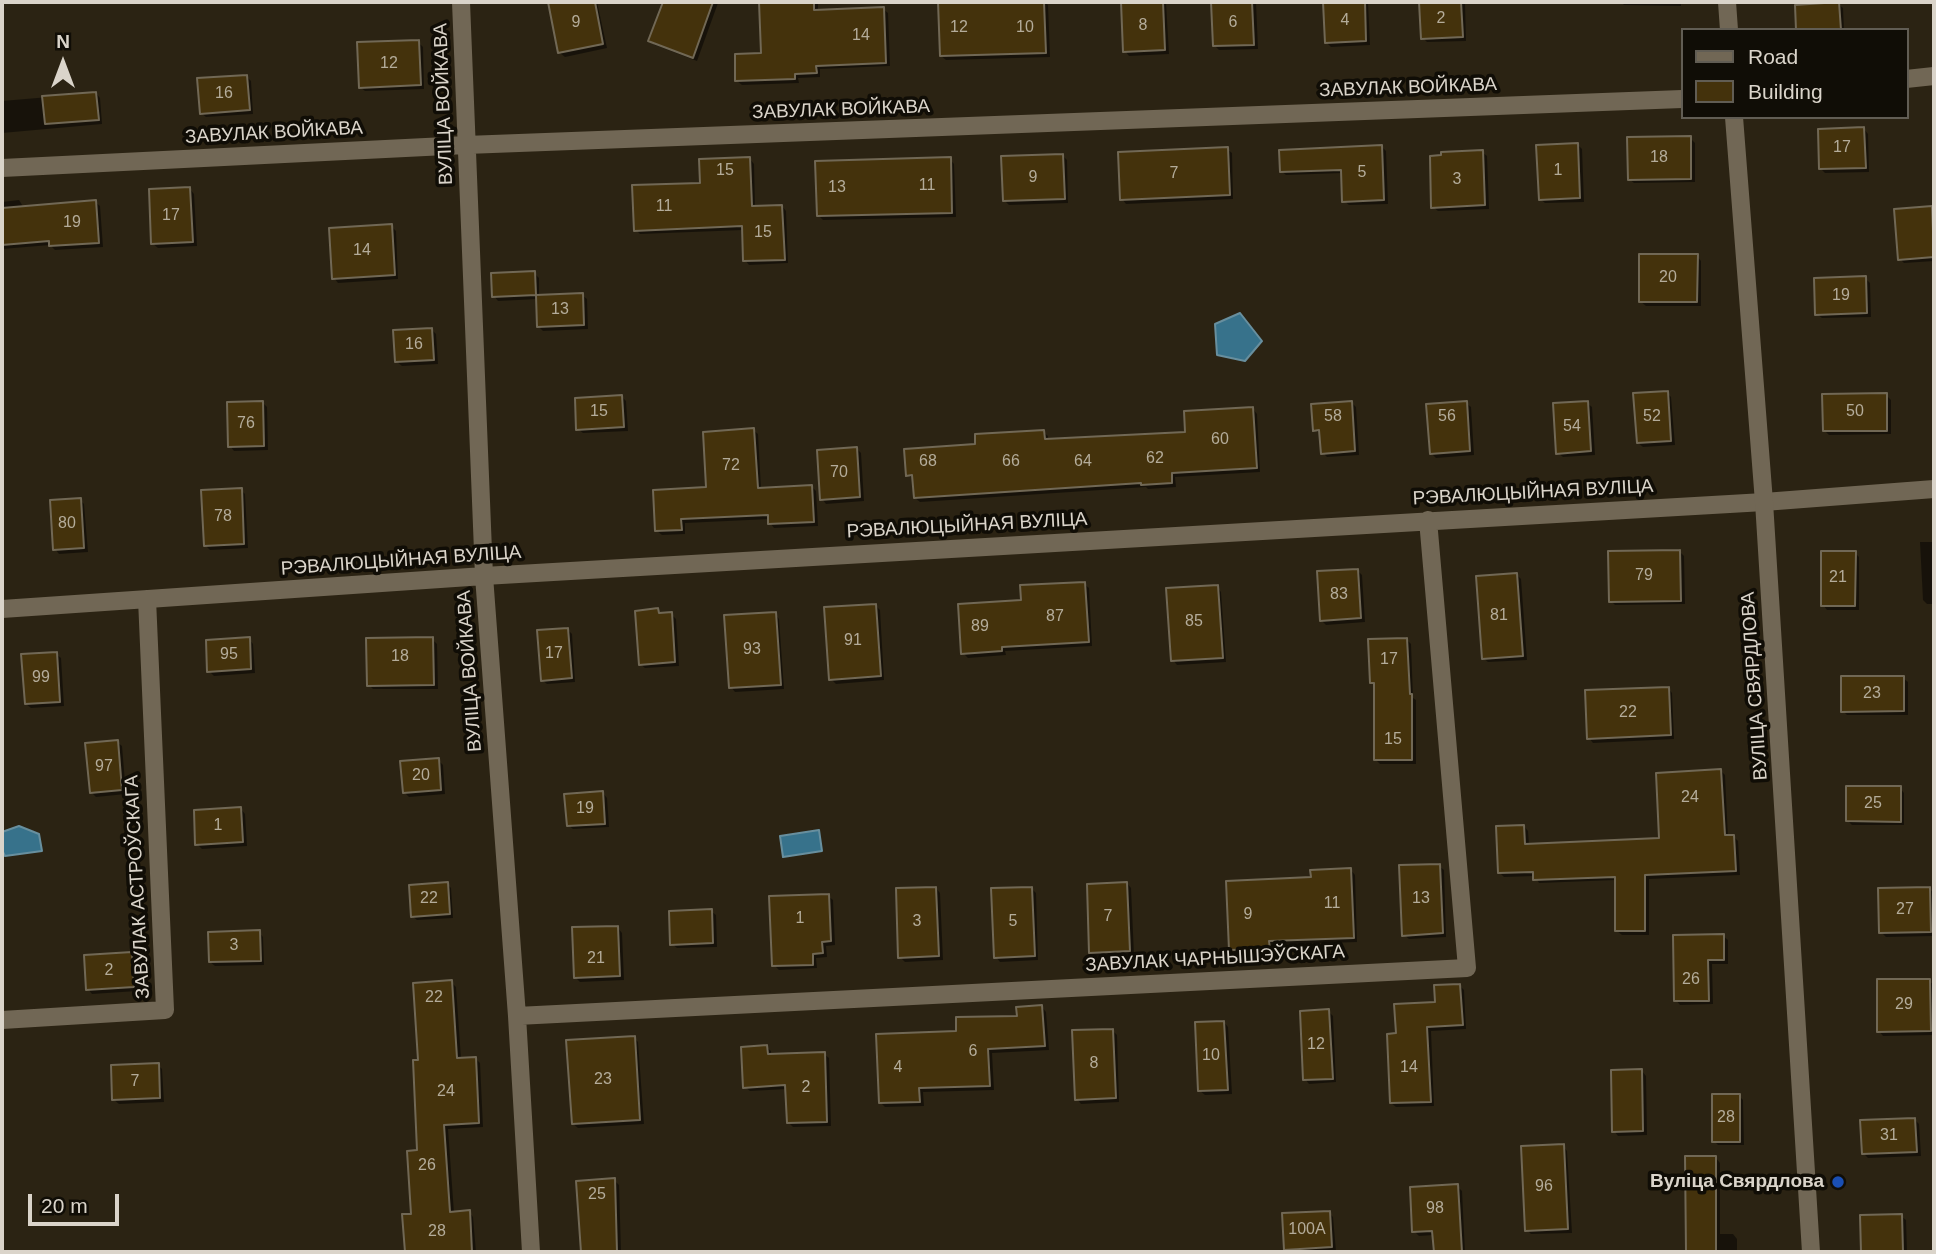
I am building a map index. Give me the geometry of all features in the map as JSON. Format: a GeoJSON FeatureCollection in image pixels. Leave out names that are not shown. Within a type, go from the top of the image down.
{"type":"FeatureCollection","features":[{"type":"Feature","properties":{"kind":"street","name":"ВУЛІЦА ВОЙКАВА"},"geometry":{"type":"LineString","coordinates":[[461,2],[484,576],[517,1016],[530,1252]]}},
{"type":"Feature","properties":{"kind":"street"},"geometry":{"type":"LineString","coordinates":[[1727,2],[1729,28]]}},
{"type":"Feature","properties":{"kind":"street"},"geometry":{"type":"LineString","coordinates":[[1908,79],[1934,76]]}},
{"type":"Feature","properties":{"kind":"street","name":"ЗАВУЛАК ВОЙКАВА"},"geometry":{"type":"LineString","coordinates":[[2,168],[466,145],[1680,99]]}},
{"type":"Feature","properties":{"kind":"street","name":"ВУЛІЦА СВЯРДЛОВА"},"geometry":{"type":"LineString","coordinates":[[1734,119],[1764,502],[1811,1252]]}},
{"type":"Feature","properties":{"kind":"street","name":"РЭВАЛЮЦЫЙНАЯ ВУЛІЦА"},"geometry":{"type":"LineString","coordinates":[[2,609],[484,576],[1764,502],[1934,489]]}},
{"type":"Feature","properties":{"kind":"street","name":"ЗАВУЛАК ЧАРНЫШЭЎСКАГА"},"geometry":{"type":"LineString","coordinates":[[517,1016],[1467,968],[1428,520]]}},
{"type":"Feature","properties":{"kind":"street","name":"ЗАВУЛАК АСТРОЎСКАГА"},"geometry":{"type":"LineString","coordinates":[[2,1020],[165,1010],[147,598]]}},
{"type":"Feature","properties":{"kind":"water"},"geometry":{"type":"Polygon","coordinates":[[[1240,313],[1262,341],[1245,361],[1217,355],[1215,324],[1240,313]]]}},
{"type":"Feature","properties":{"kind":"water"},"geometry":{"type":"Polygon","coordinates":[[[19,826],[39,834],[42,851],[5,856],[2,850],[2,832],[19,826]]]}},
{"type":"Feature","properties":{"kind":"water"},"geometry":{"type":"Polygon","coordinates":[[[819,830],[822,851],[783,857],[780,836],[819,830]]]}},
{"type":"Feature","properties":{"kind":"building"},"geometry":{"type":"Polygon","coordinates":[[[548,2],[595,2],[603,44],[558,53],[548,2]]]}},
{"type":"Feature","properties":{"kind":"building"},"geometry":{"type":"Polygon","coordinates":[[[663,2],[713,2],[693,58],[648,41],[663,2]]]}},
{"type":"Feature","properties":{"kind":"building"},"geometry":{"type":"Polygon","coordinates":[[[759,2],[814,2],[814,10],[884,7],[886,63],[816,66],[817,73],[795,74],[795,79],[735,81],[735,54],[761,53],[759,2]]]}},
{"type":"Feature","properties":{"kind":"building"},"geometry":{"type":"Polygon","coordinates":[[[938,2],[1044,2],[1046,53],[940,56],[938,2]]]}},
{"type":"Feature","properties":{"kind":"building"},"geometry":{"type":"Polygon","coordinates":[[[1121,2],[1163,2],[1165,50],[1123,52],[1121,2]]]}},
{"type":"Feature","properties":{"kind":"building"},"geometry":{"type":"Polygon","coordinates":[[[1211,2],[1252,2],[1254,45],[1213,46],[1211,2]]]}},
{"type":"Feature","properties":{"kind":"building"},"geometry":{"type":"Polygon","coordinates":[[[1323,2],[1365,2],[1366,41],[1325,43],[1323,2]]]}},
{"type":"Feature","properties":{"kind":"building"},"geometry":{"type":"Polygon","coordinates":[[[1419,2],[1461,2],[1463,37],[1421,39],[1419,2]]]}},
{"type":"Feature","properties":{"kind":"building"},"geometry":{"type":"Polygon","coordinates":[[[1839,2],[1841,28],[1796,28],[1795,5],[1839,2]]]}},
{"type":"Feature","properties":{"kind":"building"},"geometry":{"type":"Polygon","coordinates":[[[419,40],[421,85],[359,88],[357,42],[419,40]]]}},
{"type":"Feature","properties":{"kind":"building"},"geometry":{"type":"Polygon","coordinates":[[[247,75],[250,110],[200,114],[197,78],[247,75]]]}},
{"type":"Feature","properties":{"kind":"building"},"geometry":{"type":"Polygon","coordinates":[[[96,92],[99,120],[45,124],[42,96],[96,92]]]}},
{"type":"Feature","properties":{"kind":"building"},"geometry":{"type":"Polygon","coordinates":[[[1864,127],[1866,168],[1819,169],[1818,129],[1864,127]]]}},
{"type":"Feature","properties":{"kind":"building"},"geometry":{"type":"Polygon","coordinates":[[[1691,136],[1691,179],[1628,180],[1627,137],[1691,136]]]}},
{"type":"Feature","properties":{"kind":"building"},"geometry":{"type":"Polygon","coordinates":[[[1578,143],[1580,198],[1539,200],[1536,145],[1578,143]]]}},
{"type":"Feature","properties":{"kind":"building"},"geometry":{"type":"Polygon","coordinates":[[[1382,145],[1384,200],[1342,202],[1341,170],[1280,172],[1279,150],[1382,145]]]}},
{"type":"Feature","properties":{"kind":"building"},"geometry":{"type":"Polygon","coordinates":[[[1228,147],[1230,195],[1120,200],[1118,152],[1228,147]]]}},
{"type":"Feature","properties":{"kind":"building"},"geometry":{"type":"Polygon","coordinates":[[[1483,150],[1485,205],[1431,208],[1430,156],[1441,155],[1441,152],[1483,150]]]}},
{"type":"Feature","properties":{"kind":"building"},"geometry":{"type":"Polygon","coordinates":[[[1063,154],[1065,199],[1003,201],[1001,156],[1063,154]]]}},
{"type":"Feature","properties":{"kind":"building"},"geometry":{"type":"Polygon","coordinates":[[[750,157],[752,206],[782,205],[785,260],[743,261],[742,226],[634,231],[632,185],[700,183],[699,159],[750,157]]]}},
{"type":"Feature","properties":{"kind":"building"},"geometry":{"type":"Polygon","coordinates":[[[951,157],[952,213],[817,216],[815,161],[951,157]]]}},
{"type":"Feature","properties":{"kind":"building"},"geometry":{"type":"Polygon","coordinates":[[[190,187],[193,242],[151,244],[149,189],[190,187]]]}},
{"type":"Feature","properties":{"kind":"building"},"geometry":{"type":"Polygon","coordinates":[[[96,200],[99,243],[49,246],[49,241],[2,245],[2,208],[96,200]]]}},
{"type":"Feature","properties":{"kind":"building"},"geometry":{"type":"Polygon","coordinates":[[[1932,206],[1934,257],[1898,260],[1894,209],[1932,206]]]}},
{"type":"Feature","properties":{"kind":"building"},"geometry":{"type":"Polygon","coordinates":[[[392,224],[395,275],[332,279],[329,228],[392,224]]]}},
{"type":"Feature","properties":{"kind":"building"},"geometry":{"type":"Polygon","coordinates":[[[1639,254],[1698,254],[1697,302],[1639,302],[1639,254]]]}},
{"type":"Feature","properties":{"kind":"building"},"geometry":{"type":"Polygon","coordinates":[[[535,271],[536,295],[492,297],[491,273],[535,271]]]}},
{"type":"Feature","properties":{"kind":"building"},"geometry":{"type":"Polygon","coordinates":[[[1866,276],[1867,313],[1815,315],[1814,278],[1866,276]]]}},
{"type":"Feature","properties":{"kind":"building"},"geometry":{"type":"Polygon","coordinates":[[[583,293],[584,325],[537,327],[536,295],[583,293]]]}},
{"type":"Feature","properties":{"kind":"building"},"geometry":{"type":"Polygon","coordinates":[[[432,328],[434,360],[395,362],[393,330],[432,328]]]}},
{"type":"Feature","properties":{"kind":"building"},"geometry":{"type":"Polygon","coordinates":[[[1668,391],[1671,441],[1637,443],[1633,393],[1668,391]]]}},
{"type":"Feature","properties":{"kind":"building"},"geometry":{"type":"Polygon","coordinates":[[[1887,393],[1887,431],[1823,431],[1822,394],[1887,393]]]}},
{"type":"Feature","properties":{"kind":"building"},"geometry":{"type":"Polygon","coordinates":[[[622,395],[624,427],[576,430],[575,398],[622,395]]]}},
{"type":"Feature","properties":{"kind":"building"},"geometry":{"type":"Polygon","coordinates":[[[263,401],[264,446],[228,447],[227,402],[263,401]]]}},
{"type":"Feature","properties":{"kind":"building"},"geometry":{"type":"Polygon","coordinates":[[[1352,401],[1355,451],[1321,454],[1319,430],[1313,431],[1311,404],[1352,401]]]}},
{"type":"Feature","properties":{"kind":"building"},"geometry":{"type":"Polygon","coordinates":[[[1467,401],[1470,451],[1430,454],[1426,404],[1467,401]]]}},
{"type":"Feature","properties":{"kind":"building"},"geometry":{"type":"Polygon","coordinates":[[[1588,401],[1591,451],[1556,454],[1553,403],[1588,401]]]}},
{"type":"Feature","properties":{"kind":"building"},"geometry":{"type":"Polygon","coordinates":[[[1253,407],[1257,468],[1172,473],[1172,483],[914,498],[912,475],[906,476],[904,449],[975,444],[975,434],[1044,430],[1045,439],[1185,432],[1184,411],[1253,407]]]}},
{"type":"Feature","properties":{"kind":"building"},"geometry":{"type":"Polygon","coordinates":[[[754,428],[758,488],[812,485],[814,522],[768,524],[768,515],[681,519],[682,530],[655,531],[653,490],[706,487],[703,432],[754,428]]]}},
{"type":"Feature","properties":{"kind":"building"},"geometry":{"type":"Polygon","coordinates":[[[857,447],[860,497],[820,500],[817,450],[857,447]]]}},
{"type":"Feature","properties":{"kind":"building"},"geometry":{"type":"Polygon","coordinates":[[[242,488],[244,544],[204,546],[201,490],[242,488]]]}},
{"type":"Feature","properties":{"kind":"building"},"geometry":{"type":"Polygon","coordinates":[[[81,498],[84,548],[53,550],[50,500],[81,498]]]}},
{"type":"Feature","properties":{"kind":"building"},"geometry":{"type":"Polygon","coordinates":[[[1680,550],[1681,601],[1609,602],[1608,551],[1680,550]]]}},
{"type":"Feature","properties":{"kind":"building"},"geometry":{"type":"Polygon","coordinates":[[[1821,551],[1856,551],[1855,606],[1821,606],[1821,551]]]}},
{"type":"Feature","properties":{"kind":"building"},"geometry":{"type":"Polygon","coordinates":[[[1358,569],[1361,618],[1320,621],[1317,571],[1358,569]]]}},
{"type":"Feature","properties":{"kind":"building"},"geometry":{"type":"Polygon","coordinates":[[[1517,573],[1523,656],[1482,659],[1476,576],[1517,573]]]}},
{"type":"Feature","properties":{"kind":"building"},"geometry":{"type":"Polygon","coordinates":[[[1085,582],[1089,642],[1002,647],[1002,651],[961,654],[958,604],[1021,600],[1020,585],[1085,582]]]}},
{"type":"Feature","properties":{"kind":"building"},"geometry":{"type":"Polygon","coordinates":[[[1218,585],[1223,658],[1171,661],[1166,588],[1218,585]]]}},
{"type":"Feature","properties":{"kind":"building"},"geometry":{"type":"Polygon","coordinates":[[[876,604],[881,676],[829,680],[824,607],[876,604]]]}},
{"type":"Feature","properties":{"kind":"building"},"geometry":{"type":"Polygon","coordinates":[[[658,608],[659,613],[672,612],[675,662],[639,665],[635,611],[658,608]]]}},
{"type":"Feature","properties":{"kind":"building"},"geometry":{"type":"Polygon","coordinates":[[[776,612],[781,685],[729,688],[724,615],[776,612]]]}},
{"type":"Feature","properties":{"kind":"building"},"geometry":{"type":"Polygon","coordinates":[[[568,628],[572,678],[541,681],[537,630],[568,628]]]}},
{"type":"Feature","properties":{"kind":"building"},"geometry":{"type":"Polygon","coordinates":[[[250,637],[251,669],[207,672],[206,640],[250,637]]]}},
{"type":"Feature","properties":{"kind":"building"},"geometry":{"type":"Polygon","coordinates":[[[433,637],[434,685],[367,686],[366,638],[433,637]]]}},
{"type":"Feature","properties":{"kind":"building"},"geometry":{"type":"Polygon","coordinates":[[[1407,638],[1412,694],[1412,760],[1374,760],[1374,683],[1370,683],[1368,639],[1407,638]]]}},
{"type":"Feature","properties":{"kind":"building"},"geometry":{"type":"Polygon","coordinates":[[[57,652],[60,702],[25,704],[21,654],[57,652]]]}},
{"type":"Feature","properties":{"kind":"building"},"geometry":{"type":"Polygon","coordinates":[[[1841,676],[1904,676],[1904,711],[1841,712],[1841,676]]]}},
{"type":"Feature","properties":{"kind":"building"},"geometry":{"type":"Polygon","coordinates":[[[1669,687],[1671,735],[1587,739],[1585,690],[1669,687]]]}},
{"type":"Feature","properties":{"kind":"building"},"geometry":{"type":"Polygon","coordinates":[[[118,740],[122,790],[90,793],[85,743],[118,740]]]}},
{"type":"Feature","properties":{"kind":"building"},"geometry":{"type":"Polygon","coordinates":[[[439,758],[441,790],[403,793],[400,761],[439,758]]]}},
{"type":"Feature","properties":{"kind":"building"},"geometry":{"type":"Polygon","coordinates":[[[1721,769],[1725,835],[1734,835],[1736,871],[1645,875],[1645,931],[1615,931],[1615,877],[1533,880],[1533,872],[1498,873],[1496,826],[1524,825],[1525,844],[1659,838],[1656,773],[1721,769]]]}},
{"type":"Feature","properties":{"kind":"building"},"geometry":{"type":"Polygon","coordinates":[[[1846,786],[1901,786],[1901,822],[1846,821],[1846,786]]]}},
{"type":"Feature","properties":{"kind":"building"},"geometry":{"type":"Polygon","coordinates":[[[603,791],[605,824],[567,826],[564,794],[603,791]]]}},
{"type":"Feature","properties":{"kind":"building"},"geometry":{"type":"Polygon","coordinates":[[[241,807],[243,842],[195,845],[194,810],[241,807]]]}},
{"type":"Feature","properties":{"kind":"building"},"geometry":{"type":"Polygon","coordinates":[[[1440,864],[1443,933],[1402,936],[1399,865],[1440,864]]]}},
{"type":"Feature","properties":{"kind":"building"},"geometry":{"type":"Polygon","coordinates":[[[1351,868],[1354,938],[1269,941],[1270,949],[1229,950],[1226,881],[1311,877],[1310,870],[1351,868]]]}},
{"type":"Feature","properties":{"kind":"building"},"geometry":{"type":"Polygon","coordinates":[[[448,882],[450,914],[411,917],[409,885],[448,882]]]}},
{"type":"Feature","properties":{"kind":"building"},"geometry":{"type":"Polygon","coordinates":[[[1127,882],[1130,951],[1089,953],[1087,884],[1127,882]]]}},
{"type":"Feature","properties":{"kind":"building"},"geometry":{"type":"Polygon","coordinates":[[[936,887],[939,956],[898,958],[896,888],[936,887]]]}},
{"type":"Feature","properties":{"kind":"building"},"geometry":{"type":"Polygon","coordinates":[[[1032,887],[1035,956],[994,958],[991,888],[1032,887]]]}},
{"type":"Feature","properties":{"kind":"building"},"geometry":{"type":"Polygon","coordinates":[[[1930,887],[1931,932],[1879,933],[1878,888],[1930,887]]]}},
{"type":"Feature","properties":{"kind":"building"},"geometry":{"type":"Polygon","coordinates":[[[829,894],[831,941],[822,942],[823,953],[813,954],[813,965],[772,966],[769,896],[829,894]]]}},
{"type":"Feature","properties":{"kind":"building"},"geometry":{"type":"Polygon","coordinates":[[[712,909],[713,943],[670,945],[669,911],[712,909]]]}},
{"type":"Feature","properties":{"kind":"building"},"geometry":{"type":"Polygon","coordinates":[[[618,926],[620,976],[574,978],[572,927],[618,926]]]}},
{"type":"Feature","properties":{"kind":"building"},"geometry":{"type":"Polygon","coordinates":[[[260,930],[261,961],[209,962],[208,932],[260,930]]]}},
{"type":"Feature","properties":{"kind":"building"},"geometry":{"type":"Polygon","coordinates":[[[1724,934],[1724,960],[1708,960],[1709,1001],[1674,1001],[1673,935],[1724,934]]]}},
{"type":"Feature","properties":{"kind":"building"},"geometry":{"type":"Polygon","coordinates":[[[132,952],[134,987],[86,990],[84,955],[132,952]]]}},
{"type":"Feature","properties":{"kind":"building"},"geometry":{"type":"Polygon","coordinates":[[[1877,979],[1930,979],[1931,1031],[1877,1032],[1877,979]]]}},
{"type":"Feature","properties":{"kind":"building"},"geometry":{"type":"Polygon","coordinates":[[[452,980],[457,1058],[476,1057],[479,1123],[444,1125],[450,1212],[470,1210],[472,1252],[405,1252],[402,1214],[411,1214],[407,1151],[417,1150],[413,1060],[418,1060],[413,983],[452,980]]]}},
{"type":"Feature","properties":{"kind":"building"},"geometry":{"type":"Polygon","coordinates":[[[1460,984],[1463,1025],[1427,1027],[1431,1102],[1390,1103],[1387,1034],[1396,1033],[1394,1004],[1435,1002],[1434,985],[1460,984]]]}},
{"type":"Feature","properties":{"kind":"building"},"geometry":{"type":"Polygon","coordinates":[[[1042,1005],[1045,1046],[988,1049],[990,1086],[919,1088],[920,1102],[879,1103],[876,1034],[956,1031],[956,1017],[1017,1016],[1016,1007],[1042,1005]]]}},
{"type":"Feature","properties":{"kind":"building"},"geometry":{"type":"Polygon","coordinates":[[[1329,1009],[1333,1079],[1303,1080],[1300,1011],[1329,1009]]]}},
{"type":"Feature","properties":{"kind":"building"},"geometry":{"type":"Polygon","coordinates":[[[1224,1021],[1228,1090],[1198,1091],[1195,1022],[1224,1021]]]}},
{"type":"Feature","properties":{"kind":"building"},"geometry":{"type":"Polygon","coordinates":[[[1113,1029],[1116,1098],[1075,1100],[1072,1030],[1113,1029]]]}},
{"type":"Feature","properties":{"kind":"building"},"geometry":{"type":"Polygon","coordinates":[[[635,1036],[640,1120],[572,1124],[566,1040],[635,1036]]]}},
{"type":"Feature","properties":{"kind":"building"},"geometry":{"type":"Polygon","coordinates":[[[767,1045],[768,1054],[825,1052],[827,1122],[787,1123],[785,1085],[743,1088],[741,1047],[767,1045]]]}},
{"type":"Feature","properties":{"kind":"building"},"geometry":{"type":"Polygon","coordinates":[[[159,1063],[160,1098],[112,1100],[111,1065],[159,1063]]]}},
{"type":"Feature","properties":{"kind":"building"},"geometry":{"type":"Polygon","coordinates":[[[1642,1069],[1643,1131],[1612,1132],[1611,1070],[1642,1069]]]}},
{"type":"Feature","properties":{"kind":"building"},"geometry":{"type":"Polygon","coordinates":[[[1712,1094],[1740,1094],[1740,1142],[1712,1142],[1712,1094]]]}},
{"type":"Feature","properties":{"kind":"building"},"geometry":{"type":"Polygon","coordinates":[[[1915,1118],[1917,1152],[1862,1154],[1860,1120],[1915,1118]]]}},
{"type":"Feature","properties":{"kind":"building"},"geometry":{"type":"Polygon","coordinates":[[[1564,1144],[1568,1229],[1525,1231],[1521,1146],[1564,1144]]]}},
{"type":"Feature","properties":{"kind":"building"},"geometry":{"type":"Polygon","coordinates":[[[1685,1156],[1716,1156],[1716,1252],[1686,1252],[1685,1156]]]}},
{"type":"Feature","properties":{"kind":"building"},"geometry":{"type":"Polygon","coordinates":[[[615,1178],[617,1252],[581,1252],[576,1181],[615,1178]]]}},
{"type":"Feature","properties":{"kind":"building"},"geometry":{"type":"Polygon","coordinates":[[[1458,1184],[1462,1252],[1434,1252],[1432,1231],[1412,1232],[1410,1187],[1458,1184]]]}},
{"type":"Feature","properties":{"kind":"building"},"geometry":{"type":"Polygon","coordinates":[[[1330,1211],[1332,1247],[1284,1250],[1282,1213],[1330,1211]]]}},
{"type":"Feature","properties":{"kind":"building"},"geometry":{"type":"Polygon","coordinates":[[[1902,1214],[1903,1252],[1861,1252],[1860,1215],[1902,1214]]]}},
{"type":"Feature","properties":{"kind":"place","name":"Вуліца Свярдлова"},"geometry":{"type":"Point","coordinates":[1838,1182]}}]}
